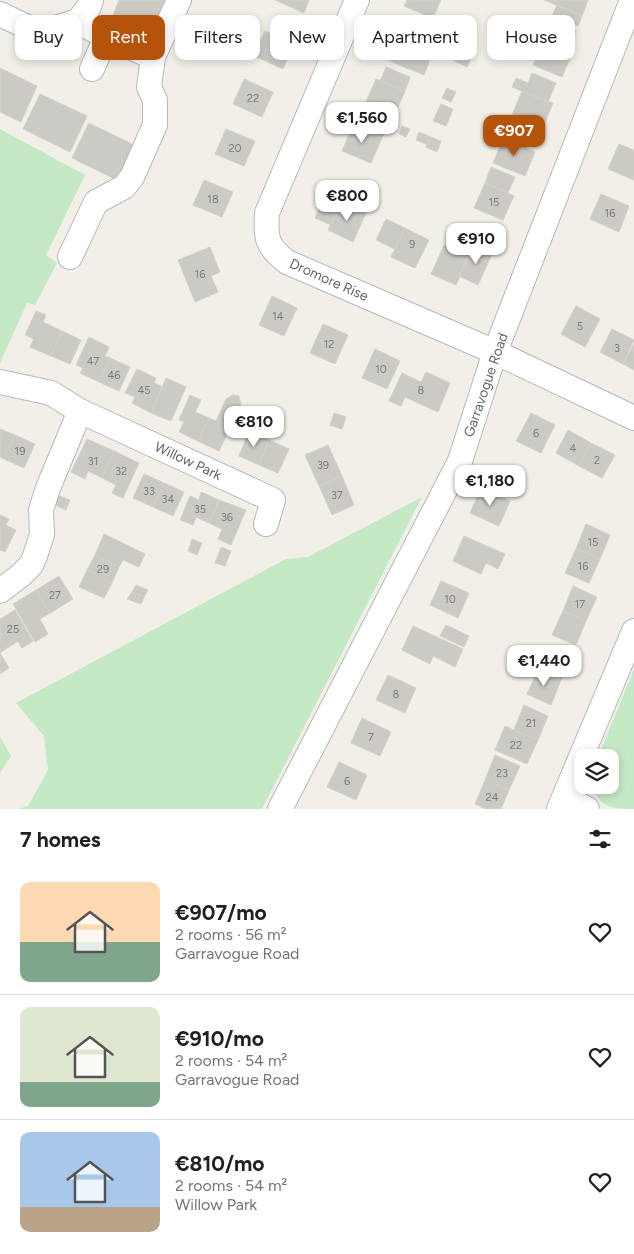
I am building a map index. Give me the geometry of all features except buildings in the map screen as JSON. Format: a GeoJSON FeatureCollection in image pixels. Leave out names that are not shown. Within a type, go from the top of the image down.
{"type":"FeatureCollection","features":[{"type":"Feature","properties":{"kind":"street"},"geometry":{"type":"LineString","coordinates":[[82,16],[89,7],[91,0]]}},
{"type":"Feature","properties":{"kind":"street"},"geometry":{"type":"LineString","coordinates":[[165,31],[179,0]]}},
{"type":"Feature","properties":{"kind":"street","name":"Dromore Rise"},"geometry":{"type":"LineString","coordinates":[[357,0],[267,213],[266,232],[273,251],[288,262],[495,352],[634,418]]}},
{"type":"Feature","properties":{"kind":"street","name":"Garravogue Road"},"geometry":{"type":"LineString","coordinates":[[280,809],[460,461],[495,352],[632,0]]}},
{"type":"Feature","properties":{"kind":"street"},"geometry":{"type":"LineString","coordinates":[[0,14],[15,21]]}},
{"type":"Feature","properties":{"kind":"street"},"geometry":{"type":"LineString","coordinates":[[92,69],[96,60]]}},
{"type":"Feature","properties":{"kind":"street"},"geometry":{"type":"LineString","coordinates":[[70,257],[96,202],[124,187],[132,177],[155,125],[156,100],[149,87],[153,60]]}},
{"type":"Feature","properties":{"kind":"street","name":"Willow Park"},"geometry":{"type":"LineString","coordinates":[[0,382],[51,393],[80,411],[273,500],[266,524]]}},
{"type":"Feature","properties":{"kind":"street"},"geometry":{"type":"LineString","coordinates":[[0,591],[31,565],[42,534],[41,510],[48,488],[80,411]]}},
{"type":"Feature","properties":{"kind":"street"},"geometry":{"type":"LineString","coordinates":[[587,809],[562,803],[634,631]]}},
{"type":"Feature","properties":{"kind":"green space"},"geometry":{"type":"Polygon","coordinates":[[[0,129],[85,175],[46,255],[57,263],[35,305],[27,303],[0,363],[0,129]]]}},
{"type":"Feature","properties":{"kind":"green space"},"geometry":{"type":"Polygon","coordinates":[[[422,497],[262,809],[18,809],[28,806],[48,770],[44,736],[16,703],[286,559],[308,557],[422,497]]]}},
{"type":"Feature","properties":{"kind":"green space"},"geometry":{"type":"Polygon","coordinates":[[[634,669],[634,809],[608,806],[596,794],[619,794],[619,749],[601,749],[634,669]]]}},
{"type":"Feature","properties":{"kind":"green space"},"geometry":{"type":"Polygon","coordinates":[[[0,737],[11,756],[0,773],[0,737]]]}}]}
